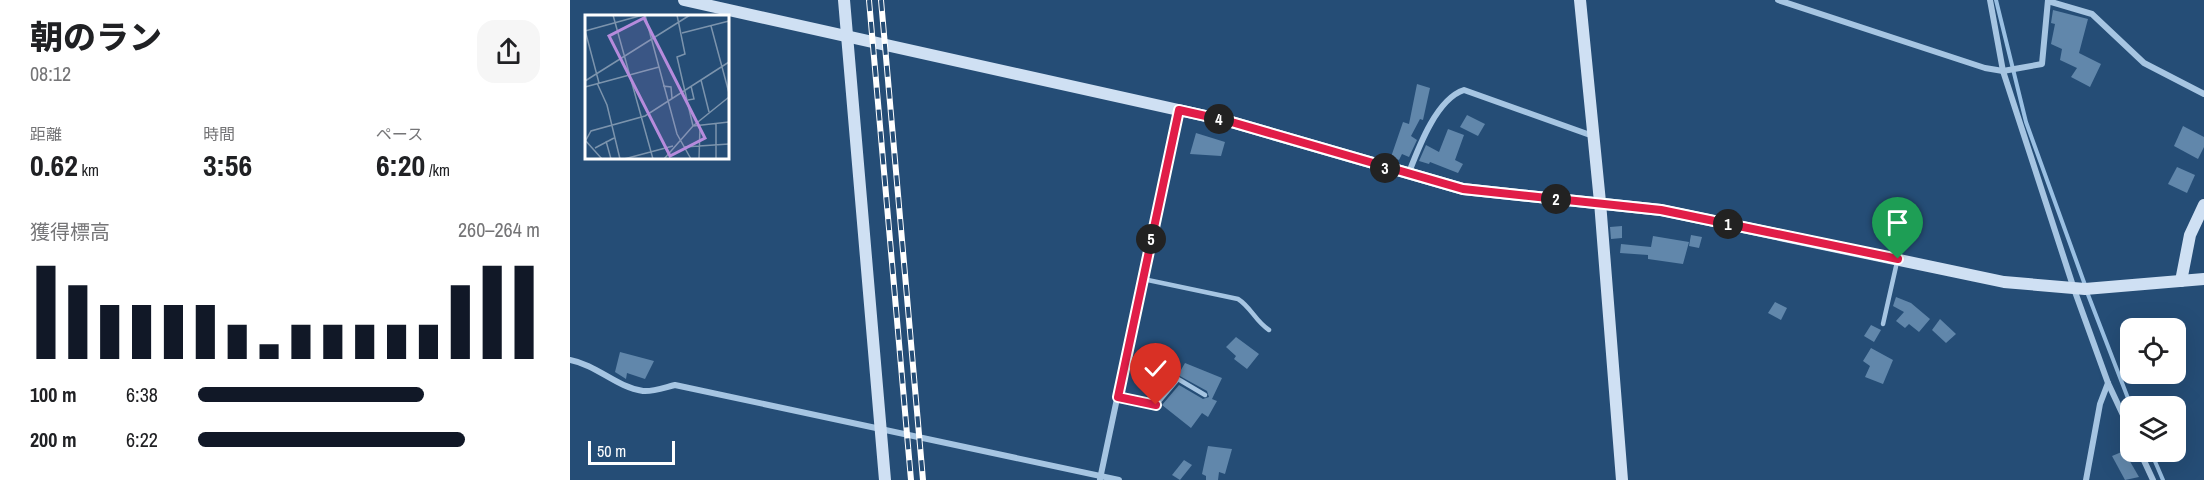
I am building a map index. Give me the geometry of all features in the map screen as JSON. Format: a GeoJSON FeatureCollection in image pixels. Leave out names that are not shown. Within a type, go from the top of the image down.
{"type":"FeatureCollection","features":[{"type":"Feature","properties":{"kind":"street"},"geometry":{"type":"LineString","coordinates":[[684,0],[1228,121],[1408,175],[1463,189],[1661,210],[2004,282],[2074,289],[2131,287],[2204,279]]}},
{"type":"Feature","properties":{"kind":"street"},"geometry":{"type":"LineString","coordinates":[[844,0],[885,480]]}},
{"type":"Feature","properties":{"kind":"street"},"geometry":{"type":"LineString","coordinates":[[1580,0],[1600,202],[1622,480]]}},
{"type":"Feature","properties":{"kind":"street"},"geometry":{"type":"LineString","coordinates":[[1778,0],[1985,68],[2003,71],[2042,64],[2048,0],[2092,14],[2144,63],[2204,94]]}},
{"type":"Feature","properties":{"kind":"street"},"geometry":{"type":"LineString","coordinates":[[1990,0],[2003,71],[2074,289],[2108,383],[2120,409]]}},
{"type":"Feature","properties":{"kind":"street"},"geometry":{"type":"LineString","coordinates":[[1408,175],[1420,142],[1451,94],[1464,90],[1593,136]]}},
{"type":"Feature","properties":{"kind":"street"},"geometry":{"type":"LineString","coordinates":[[1101,478],[1179,110]]}},
{"type":"Feature","properties":{"kind":"street"},"geometry":{"type":"LineString","coordinates":[[2181,281],[2190,235],[2204,205]]}},
{"type":"Feature","properties":{"kind":"street"},"geometry":{"type":"LineString","coordinates":[[570,360],[584,363],[620,384],[645,392],[675,385],[1101,478],[1119,480]]}},
{"type":"Feature","properties":{"kind":"street"},"geometry":{"type":"LineString","coordinates":[[2086,480],[2100,404],[2108,383]]}},
{"type":"Feature","properties":{"kind":"street"},"geometry":{"type":"LineString","coordinates":[[2145,462],[2153,480]]}},
{"type":"Feature","properties":{"kind":"lane"},"geometry":{"type":"LineString","coordinates":[[1882,324],[1898,259]]}},
{"type":"Feature","properties":{"kind":"lane"},"geometry":{"type":"LineString","coordinates":[[1143,279],[1238,299],[1245,303],[1256,322],[1269,330]]}},
{"type":"Feature","properties":{"kind":"lane"},"geometry":{"type":"LineString","coordinates":[[1118,397],[1156,405],[1178,379],[1205,395]]}},
{"type":"Feature","properties":{"kind":"building"},"geometry":{"type":"Polygon","coordinates":[[[2053,10],[2088,19],[2079,53],[2101,64],[2090,87],[2071,77],[2077,68],[2060,60],[2062,49],[2051,44],[2055,24],[2051,23],[2053,10]]]}},
{"type":"Feature","properties":{"kind":"building"},"geometry":{"type":"Polygon","coordinates":[[[1417,84],[1430,88],[1423,120],[1420,119],[1411,136],[1417,140],[1409,157],[1402,154],[1399,160],[1391,157],[1403,122],[1409,124],[1417,84]]]}},
{"type":"Feature","properties":{"kind":"building"},"geometry":{"type":"Polygon","coordinates":[[[1467,115],[1485,124],[1478,136],[1460,127],[1467,115]]]}},
{"type":"Feature","properties":{"kind":"building"},"geometry":{"type":"Polygon","coordinates":[[[2183,126],[2204,137],[2204,147],[2198,159],[2174,146],[2183,126]]]}},
{"type":"Feature","properties":{"kind":"building"},"geometry":{"type":"Polygon","coordinates":[[[1448,129],[1464,135],[1455,160],[1463,164],[1458,173],[1430,162],[1429,164],[1419,161],[1426,145],[1439,152],[1448,129]]]}},
{"type":"Feature","properties":{"kind":"building"},"geometry":{"type":"Polygon","coordinates":[[[1196,133],[1225,142],[1221,156],[1190,154],[1196,133]]]}},
{"type":"Feature","properties":{"kind":"building"},"geometry":{"type":"Polygon","coordinates":[[[2177,167],[2195,175],[2187,193],[2168,184],[2177,167]]]}},
{"type":"Feature","properties":{"kind":"building"},"geometry":{"type":"Polygon","coordinates":[[[1622,226],[1622,238],[1611,239],[1610,227],[1622,226]]]}},
{"type":"Feature","properties":{"kind":"building"},"geometry":{"type":"Polygon","coordinates":[[[1691,235],[1702,237],[1699,248],[1689,246],[1691,235]]]}},
{"type":"Feature","properties":{"kind":"building"},"geometry":{"type":"Polygon","coordinates":[[[1653,236],[1689,242],[1683,264],[1648,259],[1648,255],[1620,253],[1621,244],[1651,247],[1653,236]]]}},
{"type":"Feature","properties":{"kind":"building"},"geometry":{"type":"Polygon","coordinates":[[[1896,297],[1911,303],[1930,319],[1919,332],[1909,324],[1905,328],[1896,321],[1904,312],[1893,306],[1896,297]]]}},
{"type":"Feature","properties":{"kind":"building"},"geometry":{"type":"Polygon","coordinates":[[[1775,302],[1787,308],[1781,320],[1768,313],[1775,302]]]}},
{"type":"Feature","properties":{"kind":"building"},"geometry":{"type":"Polygon","coordinates":[[[1940,319],[1956,334],[1946,343],[1932,330],[1940,319]]]}},
{"type":"Feature","properties":{"kind":"building"},"geometry":{"type":"Polygon","coordinates":[[[1871,325],[1881,330],[1874,342],[1864,336],[1871,325]]]}},
{"type":"Feature","properties":{"kind":"building"},"geometry":{"type":"Polygon","coordinates":[[[1236,337],[1259,354],[1247,369],[1234,359],[1236,356],[1226,347],[1236,337]]]}},
{"type":"Feature","properties":{"kind":"building"},"geometry":{"type":"Polygon","coordinates":[[[1871,348],[1893,360],[1883,384],[1865,377],[1870,366],[1863,361],[1871,348]]]}},
{"type":"Feature","properties":{"kind":"building"},"geometry":{"type":"Polygon","coordinates":[[[620,352],[654,361],[645,379],[627,373],[626,379],[615,372],[620,352]]]}},
{"type":"Feature","properties":{"kind":"building"},"geometry":{"type":"Polygon","coordinates":[[[1185,363],[1222,378],[1212,399],[1217,401],[1208,417],[1202,413],[1191,428],[1162,405],[1179,385],[1203,399],[1209,397],[1207,391],[1178,375],[1185,363]]]}},
{"type":"Feature","properties":{"kind":"building"},"geometry":{"type":"Polygon","coordinates":[[[1208,446],[1232,449],[1225,474],[1219,472],[1218,480],[1206,480],[1206,476],[1202,474],[1208,446]]]}},
{"type":"Feature","properties":{"kind":"building"},"geometry":{"type":"Polygon","coordinates":[[[2120,453],[2120,462],[2130,462],[2139,477],[2125,480],[2112,456],[2120,453]]]}},
{"type":"Feature","properties":{"kind":"building"},"geometry":{"type":"Polygon","coordinates":[[[1184,460],[1192,465],[1180,480],[1172,475],[1184,460]]]}},
{"type":"Feature","properties":{"kind":"waterway"},"geometry":{"type":"LineString","coordinates":[[1996,0],[2026,122],[2085,285]]}},
{"type":"Feature","properties":{"kind":"waterway"},"geometry":{"type":"LineString","coordinates":[[2087,292],[2127,396]]}},
{"type":"Feature","properties":{"kind":"waterway"},"geometry":{"type":"LineString","coordinates":[[2155,462],[2163,480]]}},
{"type":"Feature","properties":{"kind":"railway"},"geometry":{"type":"LineString","coordinates":[[869,0],[911,480]]}},
{"type":"Feature","properties":{"kind":"railway"},"geometry":{"type":"LineString","coordinates":[[881,0],[923,480]]}},
{"type":"Feature","properties":{"kind":"route"},"geometry":{"type":"LineString","coordinates":[[1156,405],[1118,397],[1179,110],[1228,121],[1338,155],[1463,189],[1661,210],[1898,259]]}}]}
